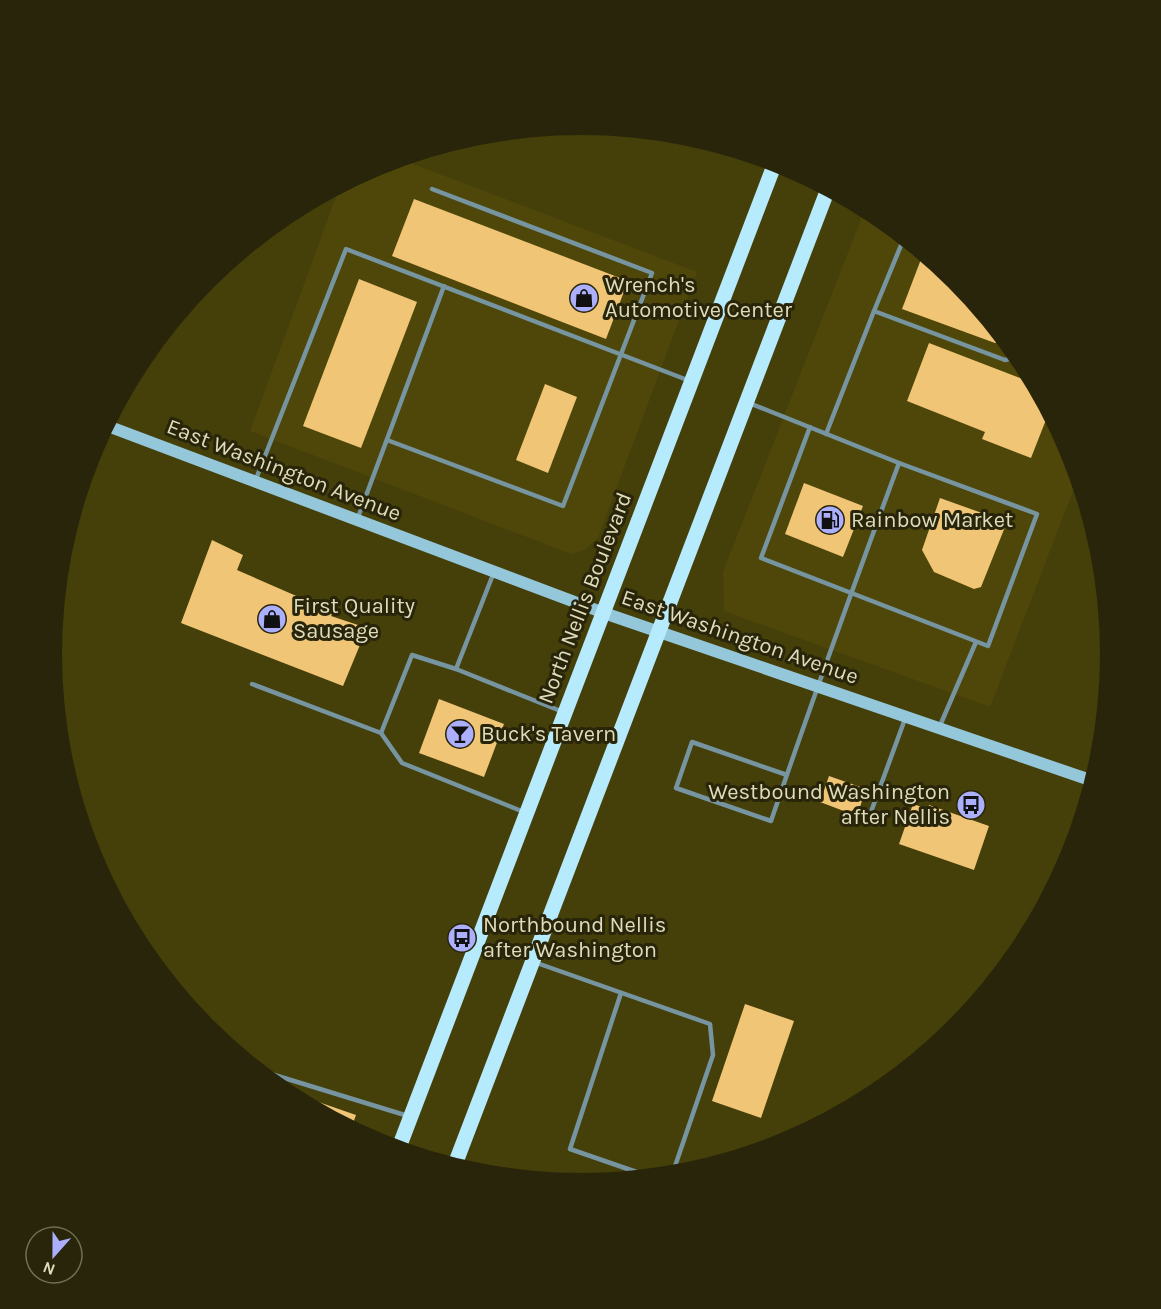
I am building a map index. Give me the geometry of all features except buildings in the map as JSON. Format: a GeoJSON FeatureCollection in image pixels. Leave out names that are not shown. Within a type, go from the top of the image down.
{"type":"FeatureCollection","features":[{"type":"Feature","properties":{"kind":"main road","name":"North Nellis Boulevard"},"geometry":{"type":"LineString","coordinates":[[401,1141],[772,173]]}},
{"type":"Feature","properties":{"kind":"main road"},"geometry":{"type":"LineString","coordinates":[[457,1159],[825,197]]}},
{"type":"Feature","properties":{"kind":"main road","name":"East Washington Avenue"},"geometry":{"type":"LineString","coordinates":[[113,429],[604,613],[1085,778]]}},
{"type":"Feature","properties":{"kind":"lane"},"geometry":{"type":"LineString","coordinates":[[387,440],[563,506],[652,273],[432,189]]}},
{"type":"Feature","properties":{"kind":"lane"},"geometry":{"type":"LineString","coordinates":[[826,434],[901,247]]}},
{"type":"Feature","properties":{"kind":"lane"},"geometry":{"type":"LineString","coordinates":[[255,482],[346,249],[692,382]]}},
{"type":"Feature","properties":{"kind":"lane"},"geometry":{"type":"LineString","coordinates":[[357,520],[444,286]]}},
{"type":"Feature","properties":{"kind":"lane"},"geometry":{"type":"LineString","coordinates":[[874,311],[1007,359]]}},
{"type":"Feature","properties":{"kind":"lane"},"geometry":{"type":"LineString","coordinates":[[746,402],[810,427],[899,463],[1037,514],[988,646],[761,558],[810,427]]}},
{"type":"Feature","properties":{"kind":"lane"},"geometry":{"type":"LineString","coordinates":[[787,775],[693,742],[676,788],[771,821],[787,775],[817,686],[899,463]]}},
{"type":"Feature","properties":{"kind":"lane"},"geometry":{"type":"LineString","coordinates":[[456,669],[494,571]]}},
{"type":"Feature","properties":{"kind":"lane"},"geometry":{"type":"LineString","coordinates":[[939,728],[976,642]]}},
{"type":"Feature","properties":{"kind":"lane"},"geometry":{"type":"LineString","coordinates":[[381,733],[412,655],[456,669],[566,713]]}},
{"type":"Feature","properties":{"kind":"lane"},"geometry":{"type":"LineString","coordinates":[[252,684],[381,733],[402,763],[527,813]]}},
{"type":"Feature","properties":{"kind":"lane"},"geometry":{"type":"LineString","coordinates":[[868,820],[906,717]]}},
{"type":"Feature","properties":{"kind":"lane"},"geometry":{"type":"LineString","coordinates":[[532,962],[710,1024],[713,1055],[675,1165]]}},
{"type":"Feature","properties":{"kind":"lane"},"geometry":{"type":"LineString","coordinates":[[621,993],[570,1149],[632,1170]]}},
{"type":"Feature","properties":{"kind":"lane"},"geometry":{"type":"LineString","coordinates":[[279,1076],[411,1116]]}},
{"type":"Feature","properties":{"kind":"shaded area"},"geometry":{"type":"Polygon","coordinates":[[[412,164],[697,272],[598,538],[584,550],[571,554],[250,431],[336,197],[412,164]]]}},
{"type":"Feature","properties":{"kind":"shaded area"},"geometry":{"type":"Polygon","coordinates":[[[861,218],[923,264],[971,312],[992,339],[1012,366],[1046,425],[1073,491],[990,707],[724,611],[723,572],[861,218]]]}},
{"type":"Feature","properties":{"kind":"place","name":"Wrench's Automotive Center"},"geometry":{"type":"Point","coordinates":[584,298]}},
{"type":"Feature","properties":{"kind":"place","name":"Rainbow Market"},"geometry":{"type":"Point","coordinates":[830,520]}},
{"type":"Feature","properties":{"kind":"place","name":"First Quality Sausage"},"geometry":{"type":"Point","coordinates":[272,619]}},
{"type":"Feature","properties":{"kind":"place","name":"Buck's Tavern"},"geometry":{"type":"Point","coordinates":[460,734]}},
{"type":"Feature","properties":{"kind":"place","name":"Westbound Washington after Nellis"},"geometry":{"type":"Point","coordinates":[971,805]}},
{"type":"Feature","properties":{"kind":"place","name":"Northbound Nellis after Washington"},"geometry":{"type":"Point","coordinates":[462,938]}}]}
